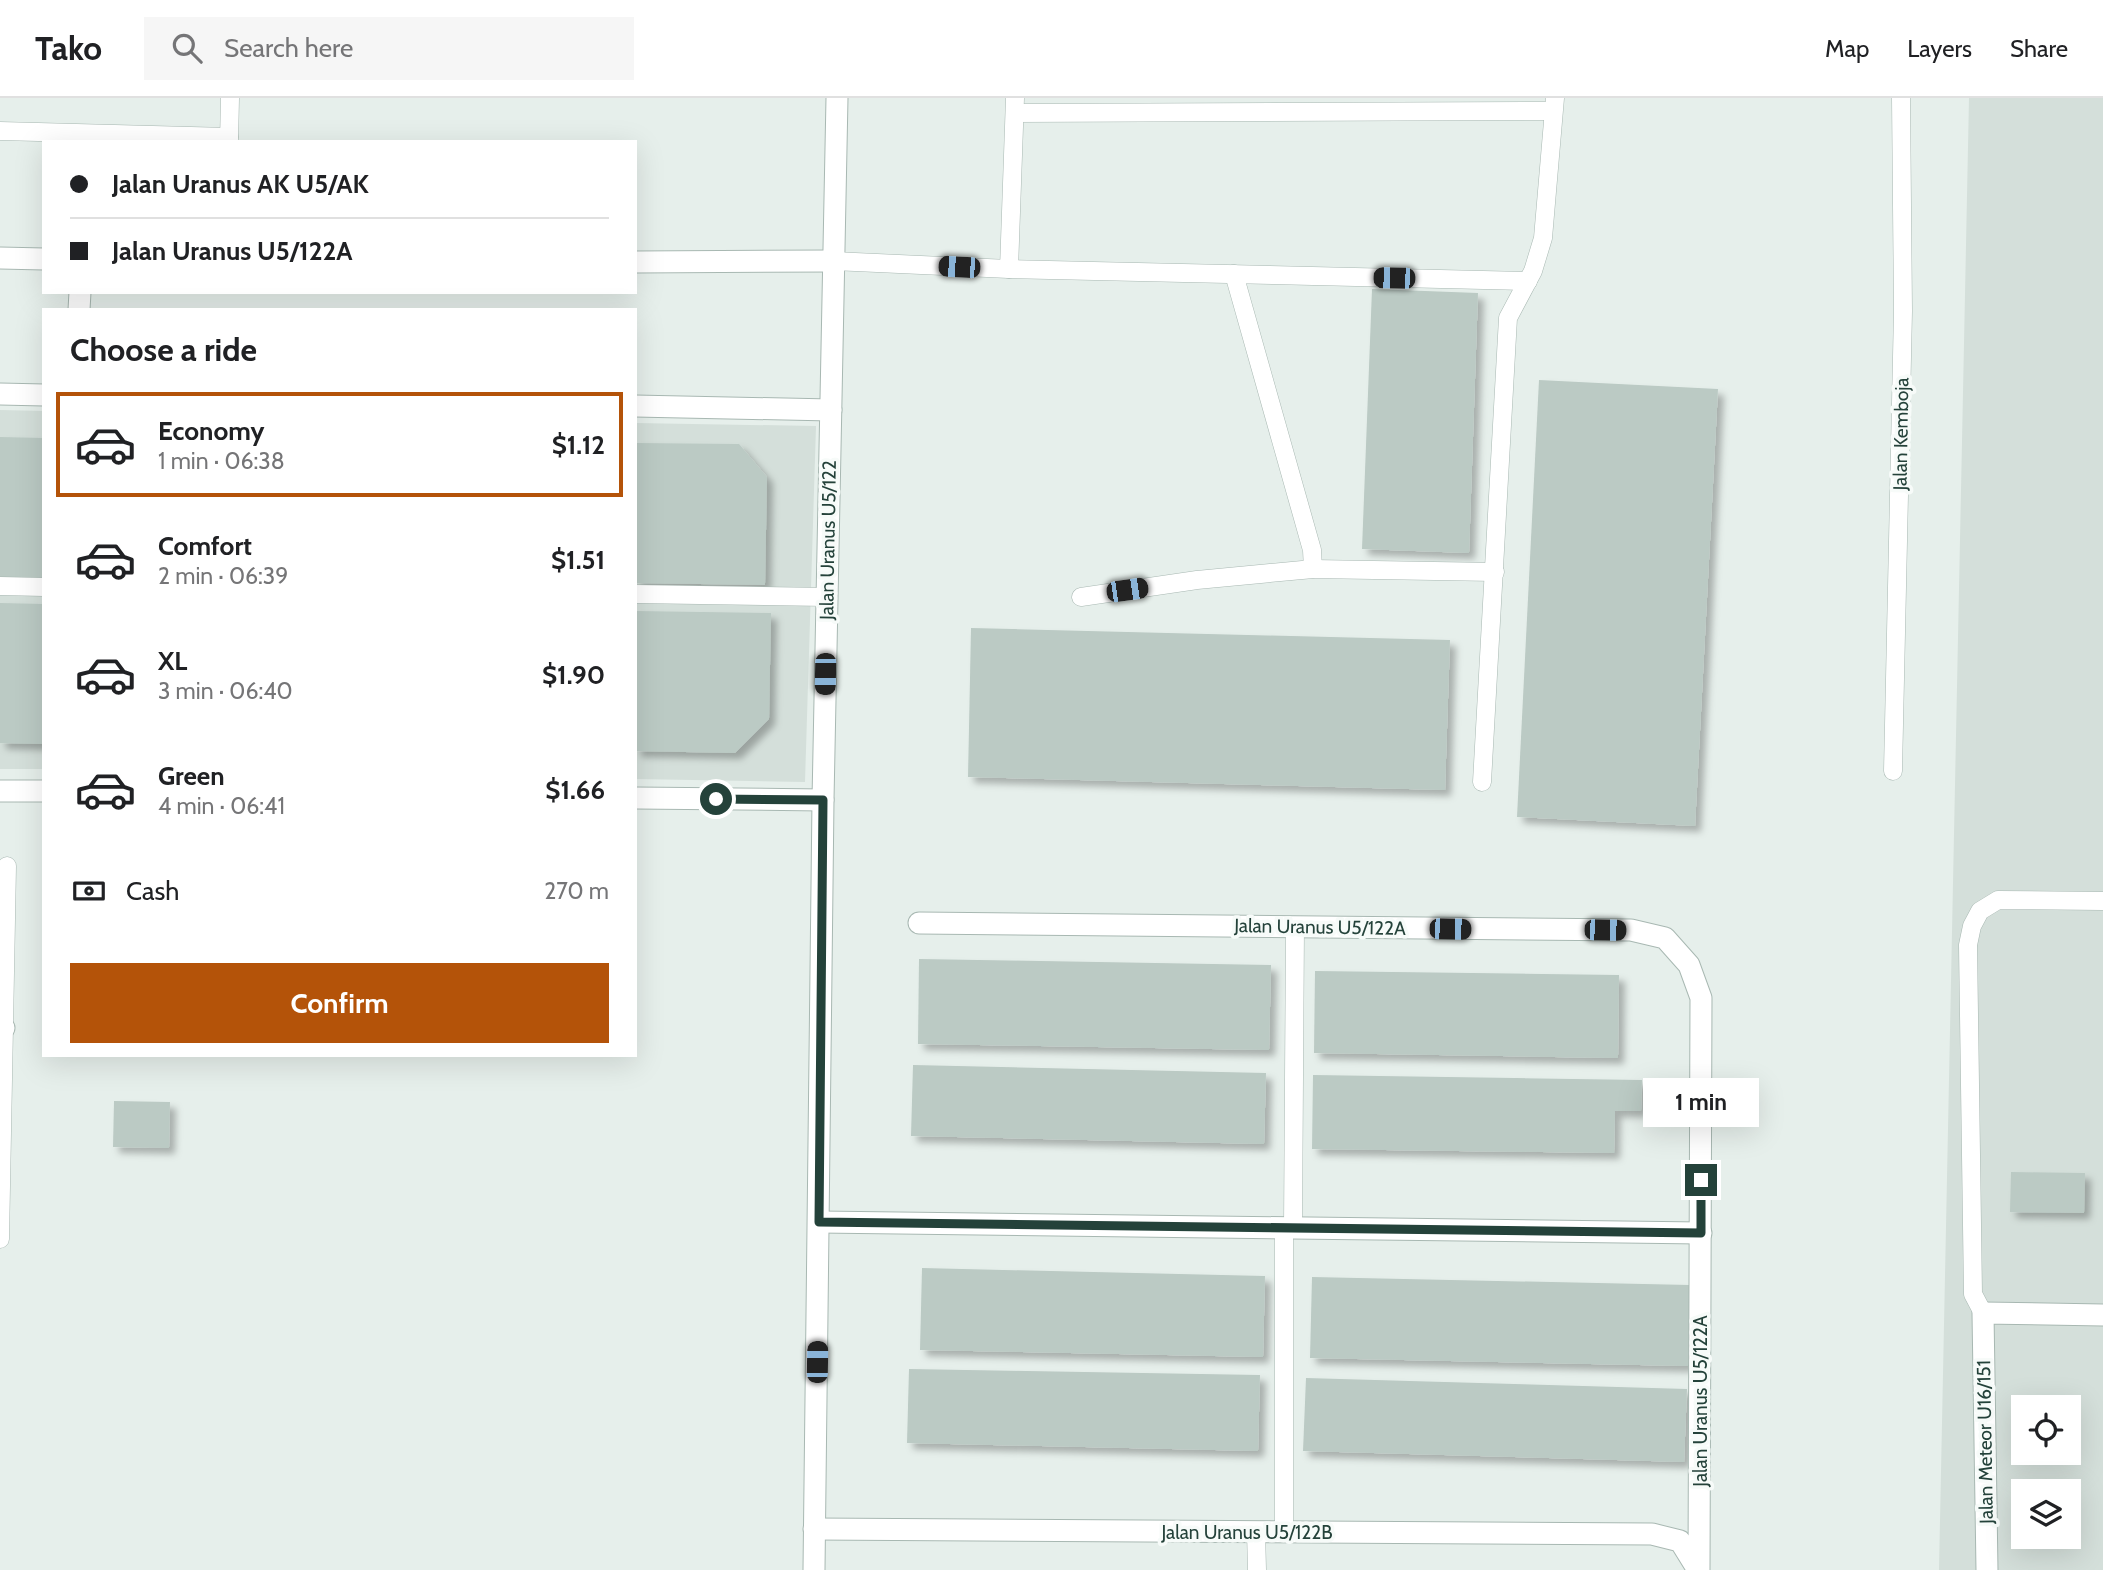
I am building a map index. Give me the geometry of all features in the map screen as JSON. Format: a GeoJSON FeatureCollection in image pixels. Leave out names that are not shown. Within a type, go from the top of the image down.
{"type":"FeatureCollection","features":[{"type":"Feature","properties":{"kind":"street","name":"Jalan Uranus U5/122"},"geometry":{"type":"LineString","coordinates":[[814,1570],[823,800],[837,98]]}},
{"type":"Feature","properties":{"kind":"street"},"geometry":{"type":"LineString","coordinates":[[0,258],[42,259]]}},
{"type":"Feature","properties":{"kind":"street"},"geometry":{"type":"LineString","coordinates":[[637,262],[833,261]]}},
{"type":"Feature","properties":{"kind":"street"},"geometry":{"type":"LineString","coordinates":[[0,394],[42,395]]}},
{"type":"Feature","properties":{"kind":"street"},"geometry":{"type":"LineString","coordinates":[[637,406],[831,410]]}},
{"type":"Feature","properties":{"kind":"street"},"geometry":{"type":"LineString","coordinates":[[0,790],[42,791]]}},
{"type":"Feature","properties":{"kind":"street"},"geometry":{"type":"LineString","coordinates":[[637,798],[823,800]]}},
{"type":"Feature","properties":{"kind":"street","name":"Jalan Uranus U5/122A"},"geometry":{"type":"LineString","coordinates":[[919,923],[1631,930],[1665,938],[1689,965],[1701,998],[1699,1570]]}},
{"type":"Feature","properties":{"kind":"street"},"geometry":{"type":"LineString","coordinates":[[819,1222],[1701,1233]]}},
{"type":"Feature","properties":{"kind":"street"},"geometry":{"type":"LineString","coordinates":[[1983,1313],[2103,1315]]}},
{"type":"Feature","properties":{"kind":"street","name":"Jalan Meteor U16/151"},"geometry":{"type":"LineString","coordinates":[[1983,1313],[1987,1570]]}},
{"type":"Feature","properties":{"kind":"street","name":"Jalan Uranus U5/122B"},"geometry":{"type":"LineString","coordinates":[[814,1529],[1652,1534],[1680,1541]]}},
{"type":"Feature","properties":{"kind":"street","name":"Jalan Uranus U5/122A"},"geometry":{"type":"LineString","coordinates":[[1680,1541],[1699,1570]]}},
{"type":"Feature","properties":{"kind":"lane"},"geometry":{"type":"LineString","coordinates":[[0,131],[229,139],[230,98]]}},
{"type":"Feature","properties":{"kind":"lane","name":"Jalan Kemboja"},"geometry":{"type":"LineString","coordinates":[[1893,771],[1903,311],[1901,98]]}},
{"type":"Feature","properties":{"kind":"lane"},"geometry":{"type":"LineString","coordinates":[[1009,269],[1015,105],[1554,105],[1543,238],[1528,281],[1508,318],[1482,782]]}},
{"type":"Feature","properties":{"kind":"lane"},"geometry":{"type":"LineString","coordinates":[[833,261],[1009,269],[1528,281]]}},
{"type":"Feature","properties":{"kind":"lane"},"geometry":{"type":"LineString","coordinates":[[1234,274],[1312,550],[1313,569]]}},
{"type":"Feature","properties":{"kind":"lane"},"geometry":{"type":"LineString","coordinates":[[1081,597],[1197,580],[1313,569],[1494,572]]}},
{"type":"Feature","properties":{"kind":"lane"},"geometry":{"type":"LineString","coordinates":[[0,586],[42,587]]}},
{"type":"Feature","properties":{"kind":"lane"},"geometry":{"type":"LineString","coordinates":[[637,594],[827,597]]}},
{"type":"Feature","properties":{"kind":"lane"},"geometry":{"type":"LineString","coordinates":[[0,1239],[7,866]]}},
{"type":"Feature","properties":{"kind":"lane"},"geometry":{"type":"LineString","coordinates":[[1983,1313],[1973,1294],[1968,945],[1972,926],[1980,911],[1998,900],[2103,901]]}},
{"type":"Feature","properties":{"kind":"lane"},"geometry":{"type":"LineString","coordinates":[[1284,1532],[1295,927]]}},
{"type":"Feature","properties":{"kind":"lane"},"geometry":{"type":"LineString","coordinates":[[1256,1531],[1257,1570]]}},
{"type":"Feature","properties":{"kind":"shaded area"},"geometry":{"type":"Polygon","coordinates":[[[1969,98],[2103,98],[2103,1570],[1939,1570],[1969,98]]]}},
{"type":"Feature","properties":{"kind":"shaded area"},"geometry":{"type":"Polygon","coordinates":[[[0,410],[42,411],[42,769],[0,769],[0,410]]]}},
{"type":"Feature","properties":{"kind":"shaded area"},"geometry":{"type":"Polygon","coordinates":[[[637,423],[816,426],[805,782],[637,779],[637,423]]]}},
{"type":"Feature","properties":{"kind":"building"},"geometry":{"type":"Polygon","coordinates":[[[1372,289],[1478,293],[1469,553],[1362,549],[1372,289]]]}},
{"type":"Feature","properties":{"kind":"building"},"geometry":{"type":"Polygon","coordinates":[[[1539,380],[1718,389],[1695,826],[1517,817],[1539,380]]]}},
{"type":"Feature","properties":{"kind":"building"},"geometry":{"type":"Polygon","coordinates":[[[0,437],[42,438],[42,578],[0,578],[0,437]]]}},
{"type":"Feature","properties":{"kind":"building"},"geometry":{"type":"Polygon","coordinates":[[[637,443],[739,444],[767,477],[765,585],[637,583],[637,443]]]}},
{"type":"Feature","properties":{"kind":"building"},"geometry":{"type":"Polygon","coordinates":[[[0,603],[42,604],[42,744],[0,743],[0,603]]]}},
{"type":"Feature","properties":{"kind":"building"},"geometry":{"type":"Polygon","coordinates":[[[637,611],[771,613],[769,719],[735,753],[637,751],[637,611]]]}},
{"type":"Feature","properties":{"kind":"building"},"geometry":{"type":"Polygon","coordinates":[[[971,628],[1450,640],[1445,790],[968,777],[971,628]]]}},
{"type":"Feature","properties":{"kind":"building"},"geometry":{"type":"Polygon","coordinates":[[[919,959],[1271,965],[1269,1050],[918,1044],[919,959]]]}},
{"type":"Feature","properties":{"kind":"building"},"geometry":{"type":"Polygon","coordinates":[[[1315,971],[1619,975],[1618,1058],[1314,1053],[1315,971]]]}},
{"type":"Feature","properties":{"kind":"building"},"geometry":{"type":"Polygon","coordinates":[[[913,1065],[1266,1073],[1264,1144],[911,1136],[913,1065]]]}},
{"type":"Feature","properties":{"kind":"building"},"geometry":{"type":"Polygon","coordinates":[[[1313,1075],[1642,1080],[1641,1111],[1615,1111],[1614,1153],[1312,1149],[1313,1075]]]}},
{"type":"Feature","properties":{"kind":"building"},"geometry":{"type":"Polygon","coordinates":[[[114,1101],[170,1102],[169,1148],[113,1147],[114,1101]]]}},
{"type":"Feature","properties":{"kind":"building"},"geometry":{"type":"Polygon","coordinates":[[[2011,1172],[2085,1173],[2084,1213],[2010,1212],[2011,1172]]]}},
{"type":"Feature","properties":{"kind":"building"},"geometry":{"type":"Polygon","coordinates":[[[922,1268],[1265,1276],[1263,1357],[920,1350],[922,1268]]]}},
{"type":"Feature","properties":{"kind":"building"},"geometry":{"type":"Polygon","coordinates":[[[1312,1277],[1690,1285],[1688,1366],[1310,1358],[1312,1277]]]}},
{"type":"Feature","properties":{"kind":"building"},"geometry":{"type":"Polygon","coordinates":[[[909,1369],[1260,1375],[1258,1451],[907,1443],[909,1369]]]}},
{"type":"Feature","properties":{"kind":"building"},"geometry":{"type":"Polygon","coordinates":[[[1306,1378],[1687,1389],[1684,1462],[1303,1451],[1306,1378]]]}},
{"type":"Feature","properties":{"kind":"route"},"geometry":{"type":"LineString","coordinates":[[716,799],[823,800],[819,1222],[1701,1233],[1701,1180]]}}]}
